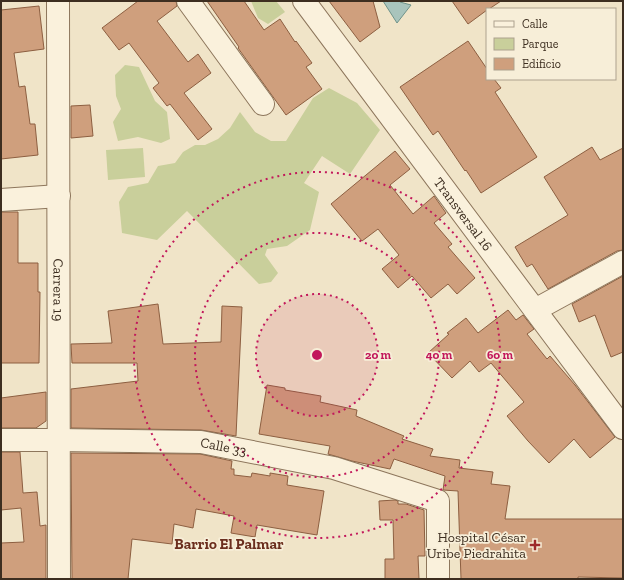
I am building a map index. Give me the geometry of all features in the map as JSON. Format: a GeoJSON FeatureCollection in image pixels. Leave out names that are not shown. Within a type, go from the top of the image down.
{"type":"FeatureCollection","features":[{"type":"Feature","properties":{"kind":"street","name":"Carrera 19"},"geometry":{"type":"LineString","coordinates":[[58,1],[59,579]]}},
{"type":"Feature","properties":{"kind":"street"},"geometry":{"type":"LineString","coordinates":[[188,1],[263,104]]}},
{"type":"Feature","properties":{"kind":"street","name":"Transversal 16"},"geometry":{"type":"LineString","coordinates":[[304,1],[623,428]]}},
{"type":"Feature","properties":{"kind":"street"},"geometry":{"type":"LineString","coordinates":[[1,200],[59,196]]}},
{"type":"Feature","properties":{"kind":"street"},"geometry":{"type":"LineString","coordinates":[[535,310],[623,262]]}},
{"type":"Feature","properties":{"kind":"street","name":"Calle 33"},"geometry":{"type":"LineString","coordinates":[[1,440],[201,442],[334,468],[438,501],[438,579]]}},
{"type":"Feature","properties":{"kind":"green space"},"geometry":{"type":"Polygon","coordinates":[[[251,1],[276,1],[285,12],[268,24],[258,18],[251,1]]]}},
{"type":"Feature","properties":{"kind":"green space"},"geometry":{"type":"Polygon","coordinates":[[[125,65],[139,67],[155,101],[167,112],[170,139],[161,143],[138,137],[118,141],[113,122],[121,109],[116,96],[115,75],[125,65]]]}},
{"type":"Feature","properties":{"kind":"green space"},"geometry":{"type":"Polygon","coordinates":[[[329,88],[357,103],[380,130],[350,174],[322,156],[304,183],[319,192],[310,230],[287,246],[267,249],[265,255],[278,273],[271,282],[259,284],[187,211],[157,240],[122,233],[119,202],[128,187],[148,183],[158,166],[175,163],[183,152],[195,145],[205,145],[218,139],[230,128],[240,112],[255,132],[271,141],[286,141],[313,98],[329,88]]]}},
{"type":"Feature","properties":{"kind":"green space"},"geometry":{"type":"Polygon","coordinates":[[[143,148],[145,177],[108,180],[106,150],[143,148]]]}},
{"type":"Feature","properties":{"kind":"water"},"geometry":{"type":"Polygon","coordinates":[[[383,1],[399,1],[411,5],[397,23],[383,1]]]}},
{"type":"Feature","properties":{"kind":"building"},"geometry":{"type":"Polygon","coordinates":[[[138,1],[176,1],[177,6],[157,21],[188,62],[198,54],[211,73],[184,93],[212,129],[198,140],[170,104],[167,106],[153,88],[159,83],[129,43],[119,50],[102,28],[138,1]]]}},
{"type":"Feature","properties":{"kind":"building"},"geometry":{"type":"Polygon","coordinates":[[[207,1],[244,1],[264,30],[280,19],[295,42],[296,41],[312,63],[306,67],[322,89],[286,115],[238,48],[239,47],[207,1]]]}},
{"type":"Feature","properties":{"kind":"building"},"geometry":{"type":"Polygon","coordinates":[[[329,1],[373,1],[380,27],[360,42],[329,1]]]}},
{"type":"Feature","properties":{"kind":"building"},"geometry":{"type":"Polygon","coordinates":[[[452,1],[501,1],[490,8],[486,8],[486,11],[468,24],[452,1]]]}},
{"type":"Feature","properties":{"kind":"building"},"geometry":{"type":"Polygon","coordinates":[[[39,6],[44,49],[14,53],[19,87],[25,86],[30,124],[35,124],[38,155],[1,159],[1,10],[39,6]]]}},
{"type":"Feature","properties":{"kind":"building"},"geometry":{"type":"Polygon","coordinates":[[[468,41],[486,68],[486,80],[495,80],[501,88],[495,92],[537,157],[481,193],[438,131],[433,135],[400,87],[468,41]]]}},
{"type":"Feature","properties":{"kind":"building"},"geometry":{"type":"Polygon","coordinates":[[[90,105],[93,136],[71,138],[71,106],[90,105]]]}},
{"type":"Feature","properties":{"kind":"building"},"geometry":{"type":"Polygon","coordinates":[[[592,147],[600,160],[623,148],[623,250],[617,251],[548,289],[532,264],[527,267],[515,247],[568,215],[544,177],[592,147]]]}},
{"type":"Feature","properties":{"kind":"building"},"geometry":{"type":"Polygon","coordinates":[[[395,151],[410,169],[390,185],[413,214],[434,196],[446,213],[434,223],[452,244],[448,247],[475,278],[457,294],[448,284],[431,298],[412,276],[398,288],[382,269],[399,255],[378,229],[362,241],[331,204],[395,151]]]}},
{"type":"Feature","properties":{"kind":"building"},"geometry":{"type":"Polygon","coordinates":[[[1,212],[18,212],[18,263],[38,263],[38,292],[40,292],[39,363],[1,363],[1,212]]]}},
{"type":"Feature","properties":{"kind":"building"},"geometry":{"type":"Polygon","coordinates":[[[623,276],[623,352],[611,357],[595,315],[579,322],[572,304],[623,276]]]}},
{"type":"Feature","properties":{"kind":"building"},"geometry":{"type":"Polygon","coordinates":[[[158,304],[163,344],[221,342],[222,306],[242,307],[236,436],[201,430],[71,428],[71,389],[138,381],[137,363],[72,363],[71,344],[112,343],[108,311],[158,304]]]}},
{"type":"Feature","properties":{"kind":"building"},"geometry":{"type":"Polygon","coordinates":[[[508,310],[516,320],[523,315],[534,329],[527,334],[547,359],[550,356],[575,385],[615,437],[590,458],[574,439],[549,463],[507,416],[524,402],[491,363],[479,372],[470,361],[452,378],[428,353],[449,334],[447,333],[466,318],[478,333],[508,310]]]}},
{"type":"Feature","properties":{"kind":"building"},"geometry":{"type":"Polygon","coordinates":[[[267,385],[285,388],[285,390],[321,396],[320,402],[357,410],[356,416],[404,436],[402,439],[433,449],[430,456],[460,460],[459,468],[493,472],[491,484],[510,486],[505,519],[623,519],[623,578],[578,577],[578,579],[461,579],[458,491],[443,490],[445,476],[394,459],[390,469],[352,461],[328,454],[330,446],[259,434],[267,385]]]}},
{"type":"Feature","properties":{"kind":"building"},"geometry":{"type":"Polygon","coordinates":[[[46,392],[46,421],[36,428],[1,428],[1,398],[46,392]]]}},
{"type":"Feature","properties":{"kind":"building"},"geometry":{"type":"Polygon","coordinates":[[[1,452],[20,452],[23,493],[37,492],[40,526],[46,525],[46,579],[1,579],[1,543],[24,542],[21,508],[1,510],[1,452]]]}},
{"type":"Feature","properties":{"kind":"building"},"geometry":{"type":"Polygon","coordinates":[[[71,453],[200,454],[232,461],[231,469],[234,469],[234,475],[251,477],[252,473],[270,476],[270,473],[288,476],[287,485],[324,491],[317,535],[257,525],[255,537],[231,533],[234,516],[196,509],[193,528],[174,524],[172,544],[132,539],[128,579],[72,579],[71,453]]]}},
{"type":"Feature","properties":{"kind":"building"},"geometry":{"type":"Polygon","coordinates":[[[379,501],[398,501],[398,504],[406,504],[424,510],[425,556],[418,556],[419,579],[385,579],[385,559],[394,559],[393,520],[380,520],[379,501]]]}},
{"type":"Feature","properties":{"kind":"place","name":"Hospital César Uribe Piedrahita"},"geometry":{"type":"Point","coordinates":[535,545]}},
{"type":"Feature","properties":{"kind":"district","name":"Barrio El Palmar"},"geometry":{"type":"Point","coordinates":[229,544]}}]}
